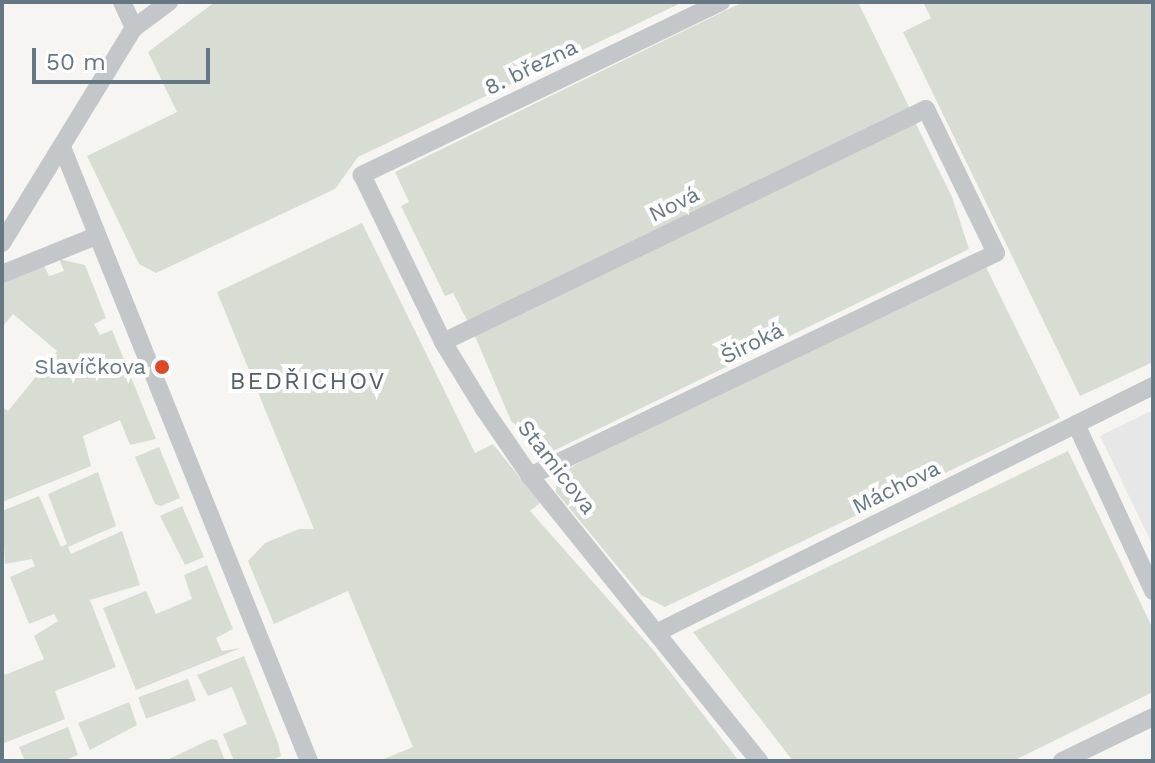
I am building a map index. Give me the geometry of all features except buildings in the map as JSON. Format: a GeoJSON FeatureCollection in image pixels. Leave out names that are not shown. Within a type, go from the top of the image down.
{"type":"FeatureCollection","features":[{"type":"Feature","properties":{"kind":"street"},"geometry":{"type":"LineString","coordinates":[[122,2],[134,28]]}},
{"type":"Feature","properties":{"kind":"street"},"geometry":{"type":"LineString","coordinates":[[2,243],[134,28],[169,2]]}},
{"type":"Feature","properties":{"kind":"street","name":"8. března"},"geometry":{"type":"LineString","coordinates":[[362,175],[721,2]]}},
{"type":"Feature","properties":{"kind":"street","name":"Nová"},"geometry":{"type":"LineString","coordinates":[[443,342],[926,109],[996,253]]}},
{"type":"Feature","properties":{"kind":"street"},"geometry":{"type":"LineString","coordinates":[[62,147],[309,761]]}},
{"type":"Feature","properties":{"kind":"street","name":"Stamicova"},"geometry":{"type":"LineString","coordinates":[[362,175],[443,342],[530,476],[660,631],[759,761]]}},
{"type":"Feature","properties":{"kind":"street"},"geometry":{"type":"LineString","coordinates":[[2,274],[96,236]]}},
{"type":"Feature","properties":{"kind":"street","name":"Široká"},"geometry":{"type":"LineString","coordinates":[[530,476],[996,253]]}},
{"type":"Feature","properties":{"kind":"street","name":"Máchova"},"geometry":{"type":"LineString","coordinates":[[660,631],[1153,386]]}},
{"type":"Feature","properties":{"kind":"street"},"geometry":{"type":"LineString","coordinates":[[1076,424],[1153,591]]}},
{"type":"Feature","properties":{"kind":"street"},"geometry":{"type":"LineString","coordinates":[[1062,761],[1153,717]]}},
{"type":"Feature","properties":{"kind":"shaded area"},"geometry":{"type":"Polygon","coordinates":[[[215,2],[683,2],[358,157],[335,189],[156,273],[139,264],[87,156],[177,112],[148,52],[215,2]]]}},
{"type":"Feature","properties":{"kind":"shaded area"},"geometry":{"type":"Polygon","coordinates":[[[743,2],[858,2],[910,109],[468,322],[453,293],[445,296],[401,206],[409,202],[395,172],[743,2]]]}},
{"type":"Feature","properties":{"kind":"shaded area"},"geometry":{"type":"Polygon","coordinates":[[[923,2],[1153,2],[1153,362],[1080,396],[903,32],[931,18],[923,2]]]}},
{"type":"Feature","properties":{"kind":"shaded area"},"geometry":{"type":"Polygon","coordinates":[[[915,122],[952,197],[969,249],[549,453],[511,421],[475,336],[915,122]]]}},
{"type":"Feature","properties":{"kind":"shaded area"},"geometry":{"type":"Polygon","coordinates":[[[362,223],[475,453],[493,444],[540,503],[530,511],[654,651],[739,761],[379,761],[413,747],[348,591],[274,624],[248,561],[265,543],[299,529],[314,529],[217,292],[362,223]]]}},
{"type":"Feature","properties":{"kind":"shaded area"},"geometry":{"type":"Polygon","coordinates":[[[59,259],[85,265],[106,318],[94,324],[100,335],[112,330],[156,439],[130,445],[120,420],[83,436],[91,466],[2,502],[2,407],[8,411],[57,351],[13,314],[2,327],[2,282],[44,265],[49,276],[64,271],[59,259]]]}},
{"type":"Feature","properties":{"kind":"shaded area"},"geometry":{"type":"Polygon","coordinates":[[[985,265],[1060,418],[665,607],[641,595],[556,492],[556,476],[593,455],[985,265]]]}},
{"type":"Feature","properties":{"kind":"shaded area"},"geometry":{"type":"Polygon","coordinates":[[[1153,410],[1153,546],[1100,436],[1153,410]]]}},
{"type":"Feature","properties":{"kind":"shaded area"},"geometry":{"type":"Polygon","coordinates":[[[159,447],[180,498],[161,506],[155,504],[135,457],[159,447]]]}},
{"type":"Feature","properties":{"kind":"shaded area"},"geometry":{"type":"Polygon","coordinates":[[[1068,451],[1153,629],[1153,692],[1013,761],[793,761],[693,632],[1068,451]]]}},
{"type":"Feature","properties":{"kind":"shaded area"},"geometry":{"type":"Polygon","coordinates":[[[98,472],[116,526],[68,547],[71,554],[122,531],[140,585],[90,600],[116,667],[55,691],[65,719],[2,744],[2,668],[5,675],[44,659],[34,636],[58,621],[54,614],[29,624],[10,577],[35,566],[32,559],[5,564],[2,511],[39,496],[61,547],[67,544],[48,494],[98,472]]]}},
{"type":"Feature","properties":{"kind":"shaded area"},"geometry":{"type":"Polygon","coordinates":[[[182,506],[204,557],[185,565],[160,516],[182,506]]]}},
{"type":"Feature","properties":{"kind":"shaded area"},"geometry":{"type":"Polygon","coordinates":[[[207,565],[233,629],[216,638],[222,651],[241,648],[136,690],[103,608],[146,591],[156,614],[192,599],[184,575],[207,565]]]}},
{"type":"Feature","properties":{"kind":"shaded area"},"geometry":{"type":"Polygon","coordinates":[[[244,656],[278,743],[281,756],[270,761],[234,761],[223,734],[247,724],[232,687],[208,696],[197,675],[244,656]]]}},
{"type":"Feature","properties":{"kind":"shaded area"},"geometry":{"type":"Polygon","coordinates":[[[188,679],[196,701],[146,719],[138,697],[188,679]]]}},
{"type":"Feature","properties":{"kind":"shaded area"},"geometry":{"type":"Polygon","coordinates":[[[129,702],[137,725],[90,750],[78,723],[129,702]]]}},
{"type":"Feature","properties":{"kind":"shaded area"},"geometry":{"type":"Polygon","coordinates":[[[68,727],[78,755],[63,761],[25,761],[19,747],[68,727]]]}},
{"type":"Feature","properties":{"kind":"shaded area"},"geometry":{"type":"Polygon","coordinates":[[[211,739],[217,740],[225,761],[165,761],[211,739]]]}},
{"type":"Feature","properties":{"kind":"place","name":"Slavíčkova"},"geometry":{"type":"Point","coordinates":[162,367]}},
{"type":"Feature","properties":{"kind":"district","name":"BEDŘICHOV"},"geometry":{"type":"Point","coordinates":[308,382]}}]}
